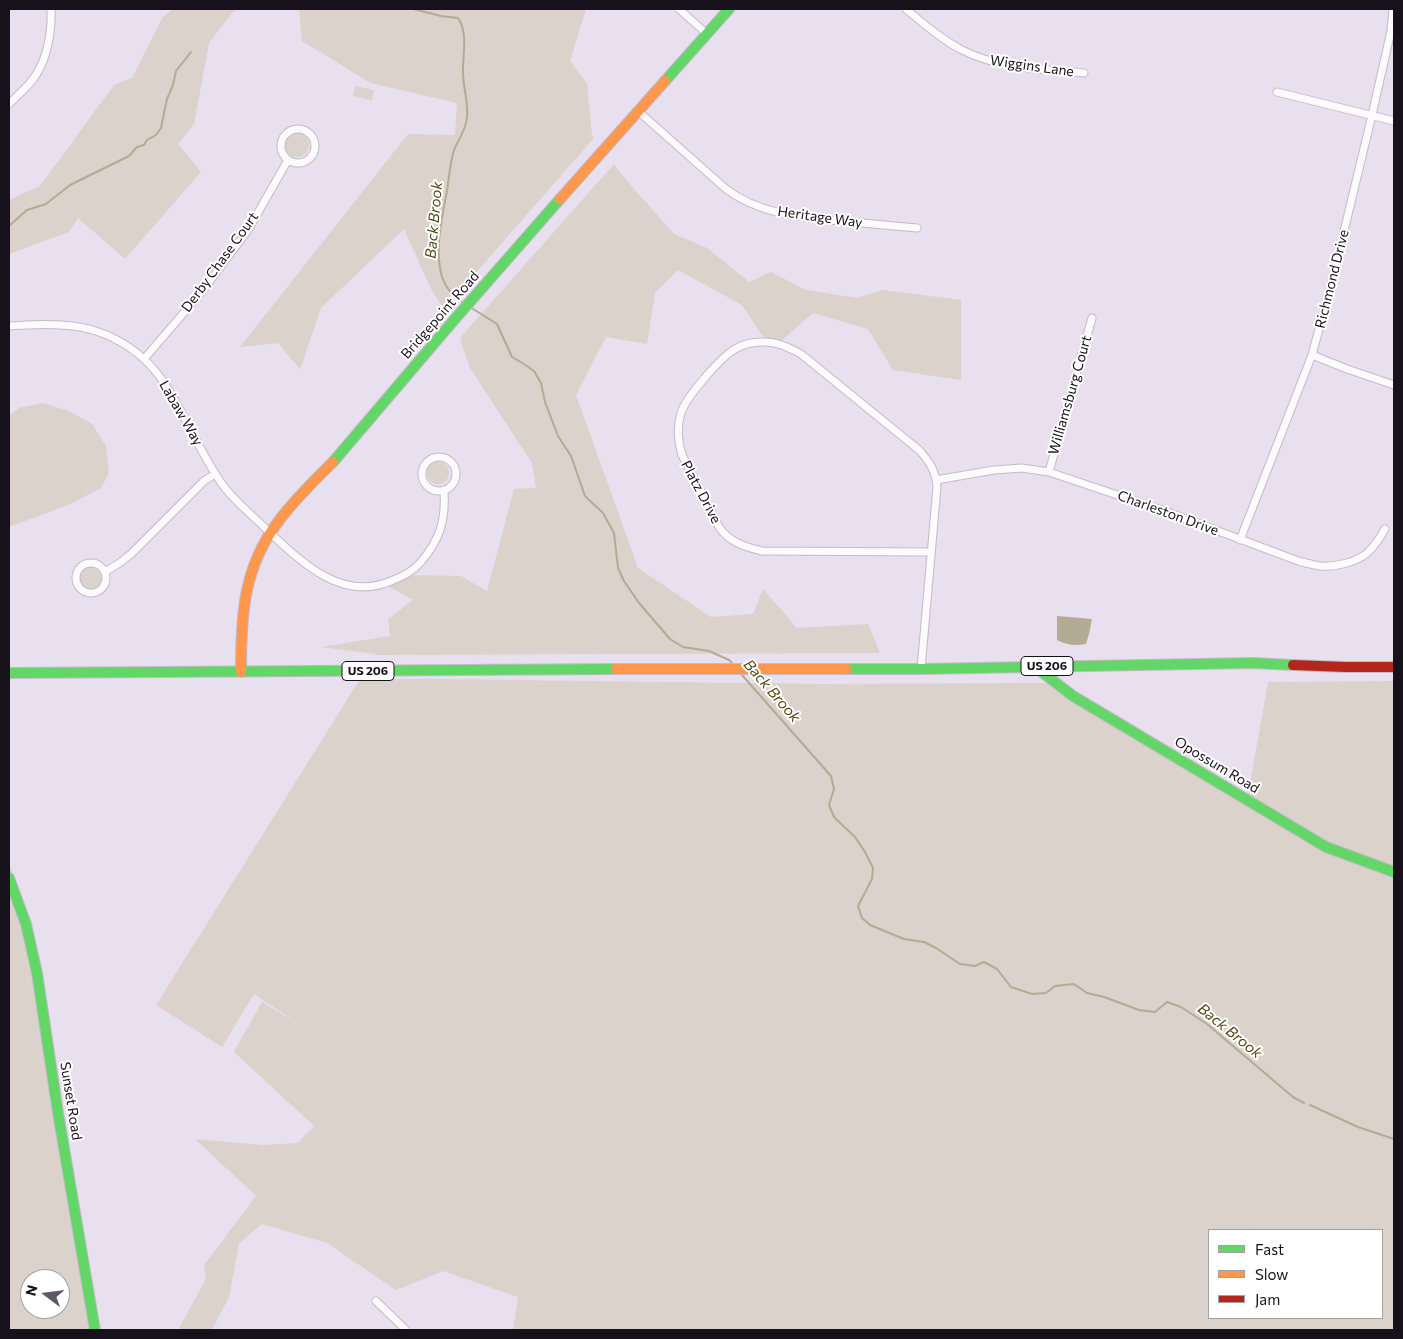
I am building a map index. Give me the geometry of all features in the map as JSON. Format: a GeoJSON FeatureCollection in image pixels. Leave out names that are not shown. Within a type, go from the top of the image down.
{"type":"FeatureCollection","features":[{"type":"Feature","properties":{"kind":"main road","name":"Bridgepoint Road"},"geometry":{"type":"LineString","coordinates":[[241,672],[241,615],[244,598],[252,569],[270,532],[290,506],[342,453],[412,368],[729,9]]}},
{"type":"Feature","properties":{"kind":"main road","name":"US 206"},"geometry":{"type":"LineString","coordinates":[[9,673],[562,669],[921,669],[1253,664],[1394,667]]}},
{"type":"Feature","properties":{"kind":"main road","name":"Opossum Road"},"geometry":{"type":"LineString","coordinates":[[1034,666],[1074,696],[1326,847],[1394,872]]}},
{"type":"Feature","properties":{"kind":"main road","name":"Sunset Road"},"geometry":{"type":"LineString","coordinates":[[9,878],[26,924],[37,973],[58,1113],[95,1330]]}},
{"type":"Feature","properties":{"kind":"street"},"geometry":{"type":"LineString","coordinates":[[9,104],[26,88],[37,74],[46,54],[51,29],[51,9]]}},
{"type":"Feature","properties":{"kind":"street"},"geometry":{"type":"LineString","coordinates":[[679,9],[707,34]]}},
{"type":"Feature","properties":{"kind":"street","name":"Wiggins Lane"},"geometry":{"type":"LineString","coordinates":[[906,9],[941,38],[963,51],[984,59],[1016,66],[1084,73]]}},
{"type":"Feature","properties":{"kind":"street","name":"Richmond Drive"},"geometry":{"type":"LineString","coordinates":[[1240,540],[1312,355],[1372,115],[1391,31],[1392,9]]}},
{"type":"Feature","properties":{"kind":"street"},"geometry":{"type":"LineString","coordinates":[[1277,92],[1394,121]]}},
{"type":"Feature","properties":{"kind":"street","name":"Heritage Way"},"geometry":{"type":"LineString","coordinates":[[638,112],[726,189],[754,205],[782,214],[917,228]]}},
{"type":"Feature","properties":{"kind":"street"},"geometry":{"type":"LineString","coordinates":[[295,130],[301,130],[310,134],[314,145],[312,155],[304,162],[298,163],[288,160],[284,156],[281,145],[286,135],[295,130]]}},
{"type":"Feature","properties":{"kind":"street","name":"Derby Chase Court"},"geometry":{"type":"LineString","coordinates":[[144,359],[200,294],[248,230],[288,160]]}},
{"type":"Feature","properties":{"kind":"street","name":"Williamsburg Court"},"geometry":{"type":"LineString","coordinates":[[1049,472],[1092,318]]}},
{"type":"Feature","properties":{"kind":"street","name":"Labaw Way"},"geometry":{"type":"LineString","coordinates":[[9,326],[48,323],[89,329],[113,338],[144,359],[167,387],[215,474],[232,497],[319,574],[348,586],[378,586],[404,576],[416,567],[430,552],[438,537],[445,507],[444,490]]}},
{"type":"Feature","properties":{"kind":"street","name":"Platz Drive"},"geometry":{"type":"LineString","coordinates":[[921,669],[931,552],[936,480],[929,462],[919,450],[801,354],[773,342],[755,342],[736,348],[726,356],[686,401],[681,410],[679,420],[679,444],[682,455],[719,527],[732,541],[762,551],[931,552]]}},
{"type":"Feature","properties":{"kind":"street"},"geometry":{"type":"LineString","coordinates":[[1312,355],[1356,373],[1394,385]]}},
{"type":"Feature","properties":{"kind":"street"},"geometry":{"type":"LineString","coordinates":[[436,458],[447,459],[455,467],[456,479],[453,484],[444,490],[433,490],[425,483],[423,478],[427,463],[436,458]]}},
{"type":"Feature","properties":{"kind":"street","name":"Charleston Drive"},"geometry":{"type":"LineString","coordinates":[[936,480],[994,470],[1022,468],[1049,472],[1165,511],[1300,562],[1321,566],[1339,565],[1356,560],[1377,542],[1385,529]]}},
{"type":"Feature","properties":{"kind":"street"},"geometry":{"type":"LineString","coordinates":[[105,572],[131,554],[204,481],[215,474]]}},
{"type":"Feature","properties":{"kind":"street"},"geometry":{"type":"LineString","coordinates":[[93,562],[98,564],[105,572],[106,577],[103,586],[96,592],[86,592],[78,587],[76,572],[83,564],[93,562]]}},
{"type":"Feature","properties":{"kind":"street"},"geometry":{"type":"LineString","coordinates":[[376,1301],[406,1330]]}},
{"type":"Feature","properties":{"kind":"shaded area"},"geometry":{"type":"Polygon","coordinates":[[[173,9],[235,9],[209,43],[194,124],[178,144],[201,172],[125,259],[78,218],[69,232],[9,254],[9,200],[40,186],[114,85],[132,78],[163,17],[173,9]]]}},
{"type":"Feature","properties":{"kind":"shaded area"},"geometry":{"type":"Polygon","coordinates":[[[299,9],[586,9],[570,61],[587,84],[592,135],[594,138],[444,309],[432,291],[404,229],[321,308],[300,369],[278,343],[240,347],[408,134],[455,135],[457,103],[371,83],[302,41],[299,9]]]}},
{"type":"Feature","properties":{"kind":"shaded area"},"geometry":{"type":"Polygon","coordinates":[[[355,86],[374,90],[372,100],[353,96],[355,86]]]}},
{"type":"Feature","properties":{"kind":"shaded area"},"geometry":{"type":"Polygon","coordinates":[[[297,133],[305,137],[309,145],[305,153],[297,157],[289,153],[285,145],[289,137],[297,133]]]}},
{"type":"Feature","properties":{"kind":"shaded area"},"geometry":{"type":"Polygon","coordinates":[[[614,164],[674,234],[707,248],[749,282],[771,272],[806,290],[857,298],[882,290],[961,300],[961,380],[893,370],[868,329],[813,313],[781,341],[764,338],[742,305],[678,270],[655,293],[647,344],[606,337],[576,395],[638,568],[711,617],[753,614],[763,589],[797,628],[868,624],[880,653],[375,655],[320,647],[390,636],[388,619],[413,600],[382,583],[404,575],[461,576],[487,591],[514,489],[536,488],[532,463],[470,368],[460,338],[614,164]]]}},
{"type":"Feature","properties":{"kind":"shaded area"},"geometry":{"type":"Polygon","coordinates":[[[43,403],[69,411],[92,424],[106,446],[109,473],[101,488],[68,505],[9,527],[9,416],[19,408],[43,403]]]}},
{"type":"Feature","properties":{"kind":"shaded area"},"geometry":{"type":"Polygon","coordinates":[[[434,462],[442,462],[449,469],[449,477],[442,484],[434,484],[427,477],[427,469],[434,462]]]}},
{"type":"Feature","properties":{"kind":"shaded area"},"geometry":{"type":"Polygon","coordinates":[[[86,567],[94,567],[101,574],[101,582],[94,589],[86,589],[79,582],[79,574],[86,567]]]}},
{"type":"Feature","properties":{"kind":"shaded area"},"geometry":{"type":"Polygon","coordinates":[[[1057,616],[1092,619],[1086,644],[1071,645],[1057,640],[1057,616]]]}},
{"type":"Feature","properties":{"kind":"shaded area"},"geometry":{"type":"Polygon","coordinates":[[[360,679],[822,684],[1046,683],[1247,801],[1268,682],[1394,681],[1394,1330],[513,1330],[518,1297],[443,1271],[396,1290],[327,1243],[262,1224],[239,1243],[229,1297],[212,1330],[178,1330],[206,1279],[204,1265],[256,1196],[195,1139],[262,1145],[298,1143],[314,1126],[234,1052],[262,1002],[300,1025],[254,994],[222,1047],[156,1005],[360,679]]]}},
{"type":"Feature","properties":{"kind":"shaded area"},"geometry":{"type":"Polygon","coordinates":[[[9,863],[38,954],[93,1330],[9,1330],[9,863]]]}},
{"type":"Feature","properties":{"kind":"waterway","name":"Back Brook"},"geometry":{"type":"LineString","coordinates":[[413,9],[458,18],[463,30],[463,75],[467,118],[465,127],[454,150],[443,212],[439,256],[442,277],[448,289],[464,303]]}},
{"type":"Feature","properties":{"kind":"waterway"},"geometry":{"type":"LineString","coordinates":[[9,226],[27,210],[46,204],[70,185],[129,156],[137,147],[144,145],[147,140],[156,135],[161,128],[167,99],[176,71],[191,52]]}},
{"type":"Feature","properties":{"kind":"waterway","name":"Back Brook"},"geometry":{"type":"LineString","coordinates":[[470,307],[497,324],[512,357],[534,371],[541,383],[545,402],[558,436],[571,456],[585,496],[603,513],[614,533],[618,568],[624,581],[639,603],[670,639],[683,647],[709,651],[732,663]]}},
{"type":"Feature","properties":{"kind":"waterway","name":"Back Brook"},"geometry":{"type":"LineString","coordinates":[[742,675],[831,776],[834,789],[829,805],[834,817],[855,837],[873,868],[872,879],[858,906],[862,918],[870,925],[904,939],[924,942],[960,964],[975,966],[984,962],[997,969],[1011,987],[1032,994],[1046,993],[1055,986],[1074,984],[1087,993],[1139,1010],[1155,1012],[1167,1002],[1181,1007],[1207,1024],[1293,1097],[1304,1103]]}},
{"type":"Feature","properties":{"kind":"waterway","name":"Back Brook"},"geometry":{"type":"LineString","coordinates":[[1310,1105],[1358,1127],[1394,1139]]}},
{"type":"Feature","properties":{"kind":"traffic: fast"},"geometry":{"type":"LineString","coordinates":[[665,81],[729,9]]}},
{"type":"Feature","properties":{"kind":"traffic: fast"},"geometry":{"type":"LineString","coordinates":[[333,462],[560,199]]}},
{"type":"Feature","properties":{"kind":"traffic: fast"},"geometry":{"type":"LineString","coordinates":[[847,669],[1253,663],[1293,665]]}},
{"type":"Feature","properties":{"kind":"traffic: fast"},"geometry":{"type":"LineString","coordinates":[[1034,666],[1073,696],[1326,847],[1394,872]]}},
{"type":"Feature","properties":{"kind":"traffic: fast"},"geometry":{"type":"LineString","coordinates":[[9,673],[616,669]]}},
{"type":"Feature","properties":{"kind":"traffic: fast"},"geometry":{"type":"LineString","coordinates":[[9,878],[26,924],[37,973],[58,1113],[95,1330]]}},
{"type":"Feature","properties":{"kind":"traffic: slow"},"geometry":{"type":"LineString","coordinates":[[560,199],[665,81]]}},
{"type":"Feature","properties":{"kind":"traffic: slow"},"geometry":{"type":"LineString","coordinates":[[241,672],[243,612],[246,593],[257,557],[266,539],[284,514],[333,462]]}},
{"type":"Feature","properties":{"kind":"traffic: slow"},"geometry":{"type":"LineString","coordinates":[[616,669],[847,669]]}},
{"type":"Feature","properties":{"kind":"traffic: jam"},"geometry":{"type":"LineString","coordinates":[[1293,665],[1394,667]]}}]}
